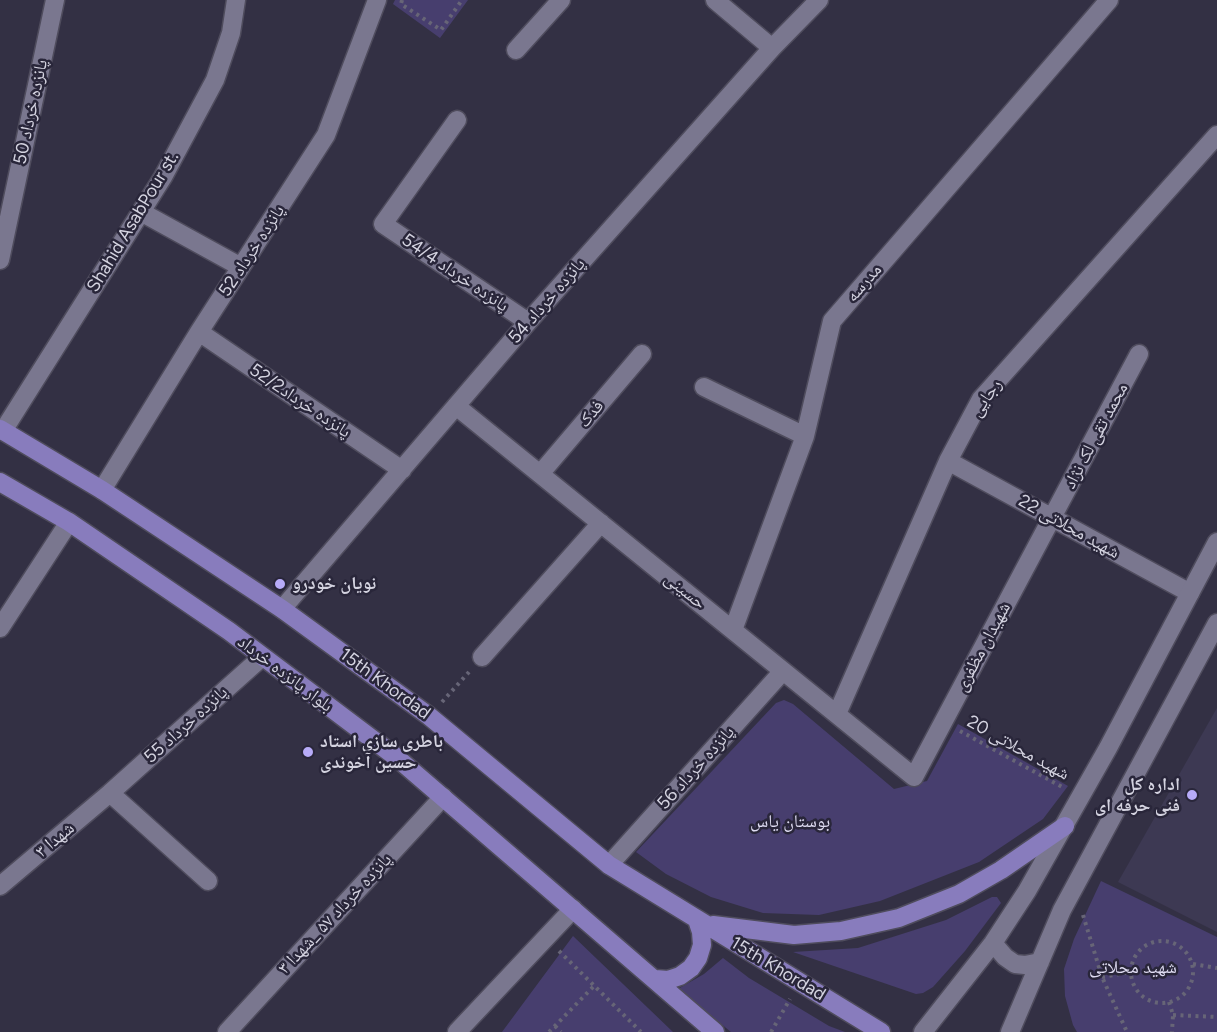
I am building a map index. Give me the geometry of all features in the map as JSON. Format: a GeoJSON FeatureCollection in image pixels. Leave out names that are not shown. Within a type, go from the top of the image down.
{"type":"FeatureCollection","features":[{"type":"Feature","properties":{"kind":"main road","name":"15th Khordad"},"geometry":{"type":"LineString","coordinates":[[2,430],[102,490],[282,609],[429,716],[609,865],[880,1032]]}},
{"type":"Feature","properties":{"kind":"main road","name":"بلوار پانزده خرداد"},"geometry":{"type":"LineString","coordinates":[[0,482],[69,522],[228,631],[396,757],[715,1032]]}},
{"type":"Feature","properties":{"kind":"main road"},"geometry":{"type":"LineString","coordinates":[[655,979],[668,980],[680,976],[691,968],[698,958],[702,939],[701,922],[794,935],[841,931],[899,918],[959,894],[1001,870],[1065,826]]}},
{"type":"Feature","properties":{"kind":"street","name":"پانزده خرداد 50"},"geometry":{"type":"LineString","coordinates":[[0,260],[55,0]]}},
{"type":"Feature","properties":{"kind":"street","name":"Shahid AsabPour st."},"geometry":{"type":"LineString","coordinates":[[2,430],[163,177],[215,80],[231,33],[236,0]]}},
{"type":"Feature","properties":{"kind":"street","name":"پانزده خرداد 52"},"geometry":{"type":"LineString","coordinates":[[102,490],[199,332],[326,135],[377,0]]}},
{"type":"Feature","properties":{"kind":"street"},"geometry":{"type":"LineString","coordinates":[[516,50],[561,0]]}},
{"type":"Feature","properties":{"kind":"street"},"geometry":{"type":"LineString","coordinates":[[715,0],[772,48]]}},
{"type":"Feature","properties":{"kind":"street","name":"پانزده خرداد 54"},"geometry":{"type":"LineString","coordinates":[[282,609],[528,322],[772,48],[819,0]]}},
{"type":"Feature","properties":{"kind":"street","name":"مدرسه"},"geometry":{"type":"LineString","coordinates":[[733,630],[806,435],[832,321],[1109,0]]}},
{"type":"Feature","properties":{"kind":"street","name":"پانزده خرداد 54/4"},"geometry":{"type":"LineString","coordinates":[[457,120],[383,224],[528,322]]}},
{"type":"Feature","properties":{"kind":"street","name":"رجایی"},"geometry":{"type":"LineString","coordinates":[[837,714],[948,461],[981,399],[1217,135]]}},
{"type":"Feature","properties":{"kind":"street"},"geometry":{"type":"LineString","coordinates":[[141,212],[241,267]]}},
{"type":"Feature","properties":{"kind":"street","name":"پانزده خرداد52/2"},"geometry":{"type":"LineString","coordinates":[[199,332],[402,470]]}},
{"type":"Feature","properties":{"kind":"street","name":"فدک"},"geometry":{"type":"LineString","coordinates":[[540,474],[642,354]]}},
{"type":"Feature","properties":{"kind":"street","name":"محمد تقی لک نژاد"},"geometry":{"type":"LineString","coordinates":[[1053,517],[1139,354]]}},
{"type":"Feature","properties":{"kind":"street"},"geometry":{"type":"LineString","coordinates":[[705,387],[806,435]]}},
{"type":"Feature","properties":{"kind":"street","name":"حسینی"},"geometry":{"type":"LineString","coordinates":[[456,406],[914,777]]}},
{"type":"Feature","properties":{"kind":"street","name":"شهید محلاتی 22"},"geometry":{"type":"LineString","coordinates":[[948,461],[1190,593]]}},
{"type":"Feature","properties":{"kind":"street","name":"شهیدان مظفری"},"geometry":{"type":"LineString","coordinates":[[914,777],[1053,517]]}},
{"type":"Feature","properties":{"kind":"street"},"geometry":{"type":"LineString","coordinates":[[0,628],[69,522]]}},
{"type":"Feature","properties":{"kind":"street"},"geometry":{"type":"LineString","coordinates":[[482,657],[601,524]]}},
{"type":"Feature","properties":{"kind":"street"},"geometry":{"type":"LineString","coordinates":[[922,1032],[993,943],[1027,891],[1108,748],[1217,542]]}},
{"type":"Feature","properties":{"kind":"street"},"geometry":{"type":"LineString","coordinates":[[1010,1032],[1062,910],[1217,623]]}},
{"type":"Feature","properties":{"kind":"street","name":"پانزده خرداد 55"},"geometry":{"type":"LineString","coordinates":[[110,794],[262,657]]}},
{"type":"Feature","properties":{"kind":"street","name":"پانزده خرداد 56"},"geometry":{"type":"LineString","coordinates":[[609,865],[783,671]]}},
{"type":"Feature","properties":{"kind":"street"},"geometry":{"type":"LineString","coordinates":[[110,794],[208,881]]}},
{"type":"Feature","properties":{"kind":"street","name":"شهدا ۳"},"geometry":{"type":"LineString","coordinates":[[0,886],[110,794]]}},
{"type":"Feature","properties":{"kind":"street","name":"پانزده خرداد ۵۷ _شهدا ۳"},"geometry":{"type":"LineString","coordinates":[[227,1032],[443,797]]}},
{"type":"Feature","properties":{"kind":"street"},"geometry":{"type":"LineString","coordinates":[[457,1032],[573,909]]}},
{"type":"Feature","properties":{"kind":"street"},"geometry":{"type":"LineString","coordinates":[[993,943],[1005,957],[1015,963],[1025,965],[1040,963]]}},
{"type":"Feature","properties":{"kind":"path"},"geometry":{"type":"LineString","coordinates":[[402,0],[401,4],[441,30],[462,0]]}},
{"type":"Feature","properties":{"kind":"path"},"geometry":{"type":"LineString","coordinates":[[429,716],[482,657]]}},
{"type":"Feature","properties":{"kind":"path","name":"شهید محلاتی 20"},"geometry":{"type":"LineString","coordinates":[[943,722],[1080,797]]}},
{"type":"Feature","properties":{"kind":"path"},"geometry":{"type":"LineString","coordinates":[[1075,886],[1102,977],[1127,1032]]}},
{"type":"Feature","properties":{"kind":"path"},"geometry":{"type":"LineString","coordinates":[[545,938],[639,1032]]}},
{"type":"Feature","properties":{"kind":"path"},"geometry":{"type":"LineString","coordinates":[[1164,940],[1183,947],[1193,964],[1193,984],[1180,999],[1161,1004],[1142,997],[1131,981],[1132,972],[1132,960],[1145,945],[1164,940]]}},
{"type":"Feature","properties":{"kind":"path"},"geometry":{"type":"LineString","coordinates":[[1193,964],[1217,968]]}},
{"type":"Feature","properties":{"kind":"path"},"geometry":{"type":"LineString","coordinates":[[1102,977],[1132,972]]}},
{"type":"Feature","properties":{"kind":"path"},"geometry":{"type":"LineString","coordinates":[[549,1032],[594,986]]}},
{"type":"Feature","properties":{"kind":"path"},"geometry":{"type":"LineString","coordinates":[[1169,1002],[1173,1015],[1172,1032]]}},
{"type":"Feature","properties":{"kind":"path"},"geometry":{"type":"LineString","coordinates":[[1173,1015],[1217,1017]]}},
{"type":"Feature","properties":{"kind":"path"},"geometry":{"type":"LineString","coordinates":[[555,1026],[561,1032]]}},
{"type":"Feature","properties":{"kind":"shaded area","name":"اداره کل فنی حرفه ای"},"geometry":{"type":"Polygon","coordinates":[[[1217,708],[1217,932],[1118,882],[1217,708]]]}},
{"type":"Feature","properties":{"kind":"green space"},"geometry":{"type":"Polygon","coordinates":[[[395,0],[468,0],[440,38],[393,4],[395,0]]]}},
{"type":"Feature","properties":{"kind":"green space","name":"بوستان یاس"},"geometry":{"type":"Polygon","coordinates":[[[784,700],[793,704],[894,789],[927,781],[958,724],[1068,786],[1043,819],[979,862],[880,901],[819,915],[763,913],[711,897],[666,874],[636,852],[776,703],[784,700]]]}},
{"type":"Feature","properties":{"kind":"green space","name":"شهید محلاتی"},"geometry":{"type":"Polygon","coordinates":[[[1101,881],[1217,937],[1217,1032],[1077,1032],[1065,996],[1064,969],[1074,939],[1101,881]]]}},
{"type":"Feature","properties":{"kind":"green space"},"geometry":{"type":"Polygon","coordinates":[[[992,897],[997,897],[1001,903],[965,951],[933,987],[923,993],[916,994],[793,952],[858,948],[946,920],[992,897]]]}},
{"type":"Feature","properties":{"kind":"green space"},"geometry":{"type":"Polygon","coordinates":[[[573,936],[673,1032],[502,1032],[573,936]]]}},
{"type":"Feature","properties":{"kind":"green space"},"geometry":{"type":"Polygon","coordinates":[[[723,958],[749,978],[829,1026],[845,1032],[731,1032],[678,989],[704,974],[723,958]]]}},
{"type":"Feature","properties":{"kind":"place","name":"نویان خودرو"},"geometry":{"type":"Point","coordinates":[280,584]}},
{"type":"Feature","properties":{"kind":"place","name":"باطری سازی استاد حسین آخوندی"},"geometry":{"type":"Point","coordinates":[308,752]}},
{"type":"Feature","properties":{"kind":"place","name":"اداره کل فنی حرفه ای"},"geometry":{"type":"Point","coordinates":[1192,795]}}]}
